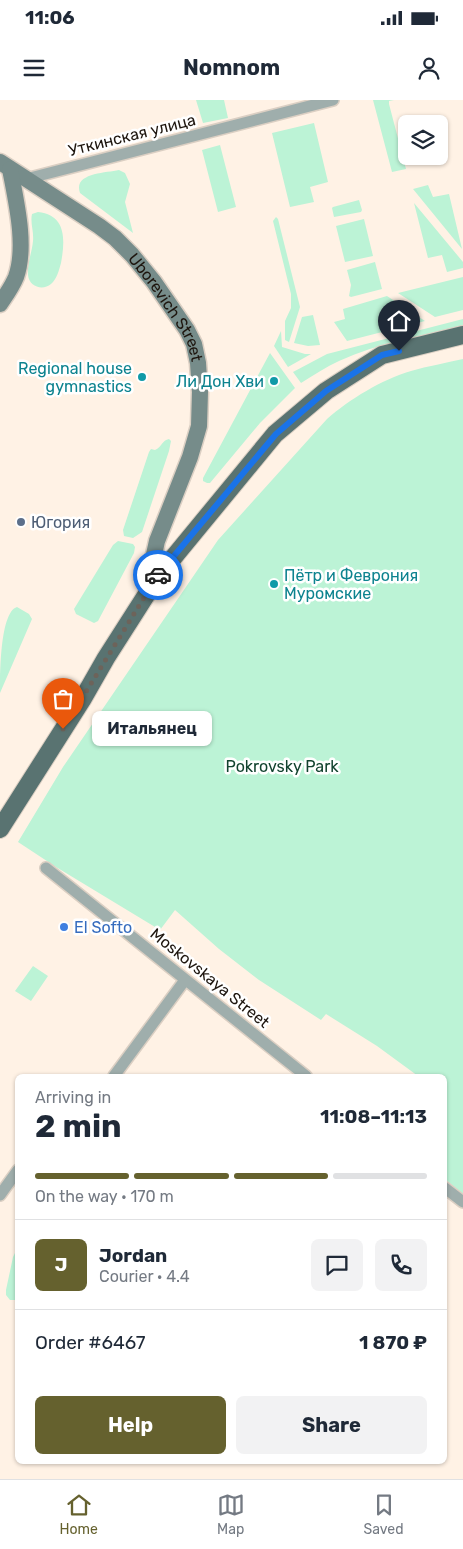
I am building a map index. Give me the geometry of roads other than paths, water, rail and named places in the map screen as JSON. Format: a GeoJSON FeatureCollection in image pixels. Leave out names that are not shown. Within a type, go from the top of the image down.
{"type":"FeatureCollection","features":[{"type":"Feature","properties":{"kind":"main road","name":"Uborevich Street"},"geometry":{"type":"LineString","coordinates":[[5,166],[99,226],[132,256],[171,306],[194,344],[198,363],[200,392],[199,426],[190,457],[157,541],[153,559],[158,575]]}},
{"type":"Feature","properties":{"kind":"main road"},"geometry":{"type":"LineString","coordinates":[[0,304],[11,288],[19,262],[20,238],[16,204],[5,166]]}},
{"type":"Feature","properties":{"kind":"main road"},"geometry":{"type":"LineString","coordinates":[[0,829],[158,575],[276,434],[326,391],[382,355],[463,335]]}},
{"type":"Feature","properties":{"kind":"street","name":"Уткинская улица"},"geometry":{"type":"LineString","coordinates":[[26,179],[333,100]]}},
{"type":"Feature","properties":{"kind":"street","name":"Moskovskaya Street"},"geometry":{"type":"LineString","coordinates":[[46,868],[304,1074]]}},
{"type":"Feature","properties":{"kind":"street"},"geometry":{"type":"LineString","coordinates":[[116,1074],[186,980]]}},
{"type":"Feature","properties":{"kind":"street"},"geometry":{"type":"LineString","coordinates":[[0,1195],[15,1174]]}},
{"type":"Feature","properties":{"kind":"street"},"geometry":{"type":"LineString","coordinates":[[447,1190],[463,1202]]}},
{"type":"Feature","properties":{"kind":"place","name":"Regional house gymnastics"},"geometry":{"type":"Point","coordinates":[142,377]}},
{"type":"Feature","properties":{"kind":"place","name":"Ли Дон Хви"},"geometry":{"type":"Point","coordinates":[274,381]}},
{"type":"Feature","properties":{"kind":"place","name":"Югория"},"geometry":{"type":"Point","coordinates":[21,522]}},
{"type":"Feature","properties":{"kind":"place","name":"Пётр и Феврония Муромские"},"geometry":{"type":"Point","coordinates":[274,584]}},
{"type":"Feature","properties":{"kind":"place","name":"Итальянец"},"geometry":{"type":"Point","coordinates":[63,729]}},
{"type":"Feature","properties":{"kind":"place","name":"El Softo"},"geometry":{"type":"Point","coordinates":[64,927]}},
{"type":"Feature","properties":{"kind":"park label","name":"Pokrovsky Park"},"geometry":{"type":"Point","coordinates":[282,766]}}]}
